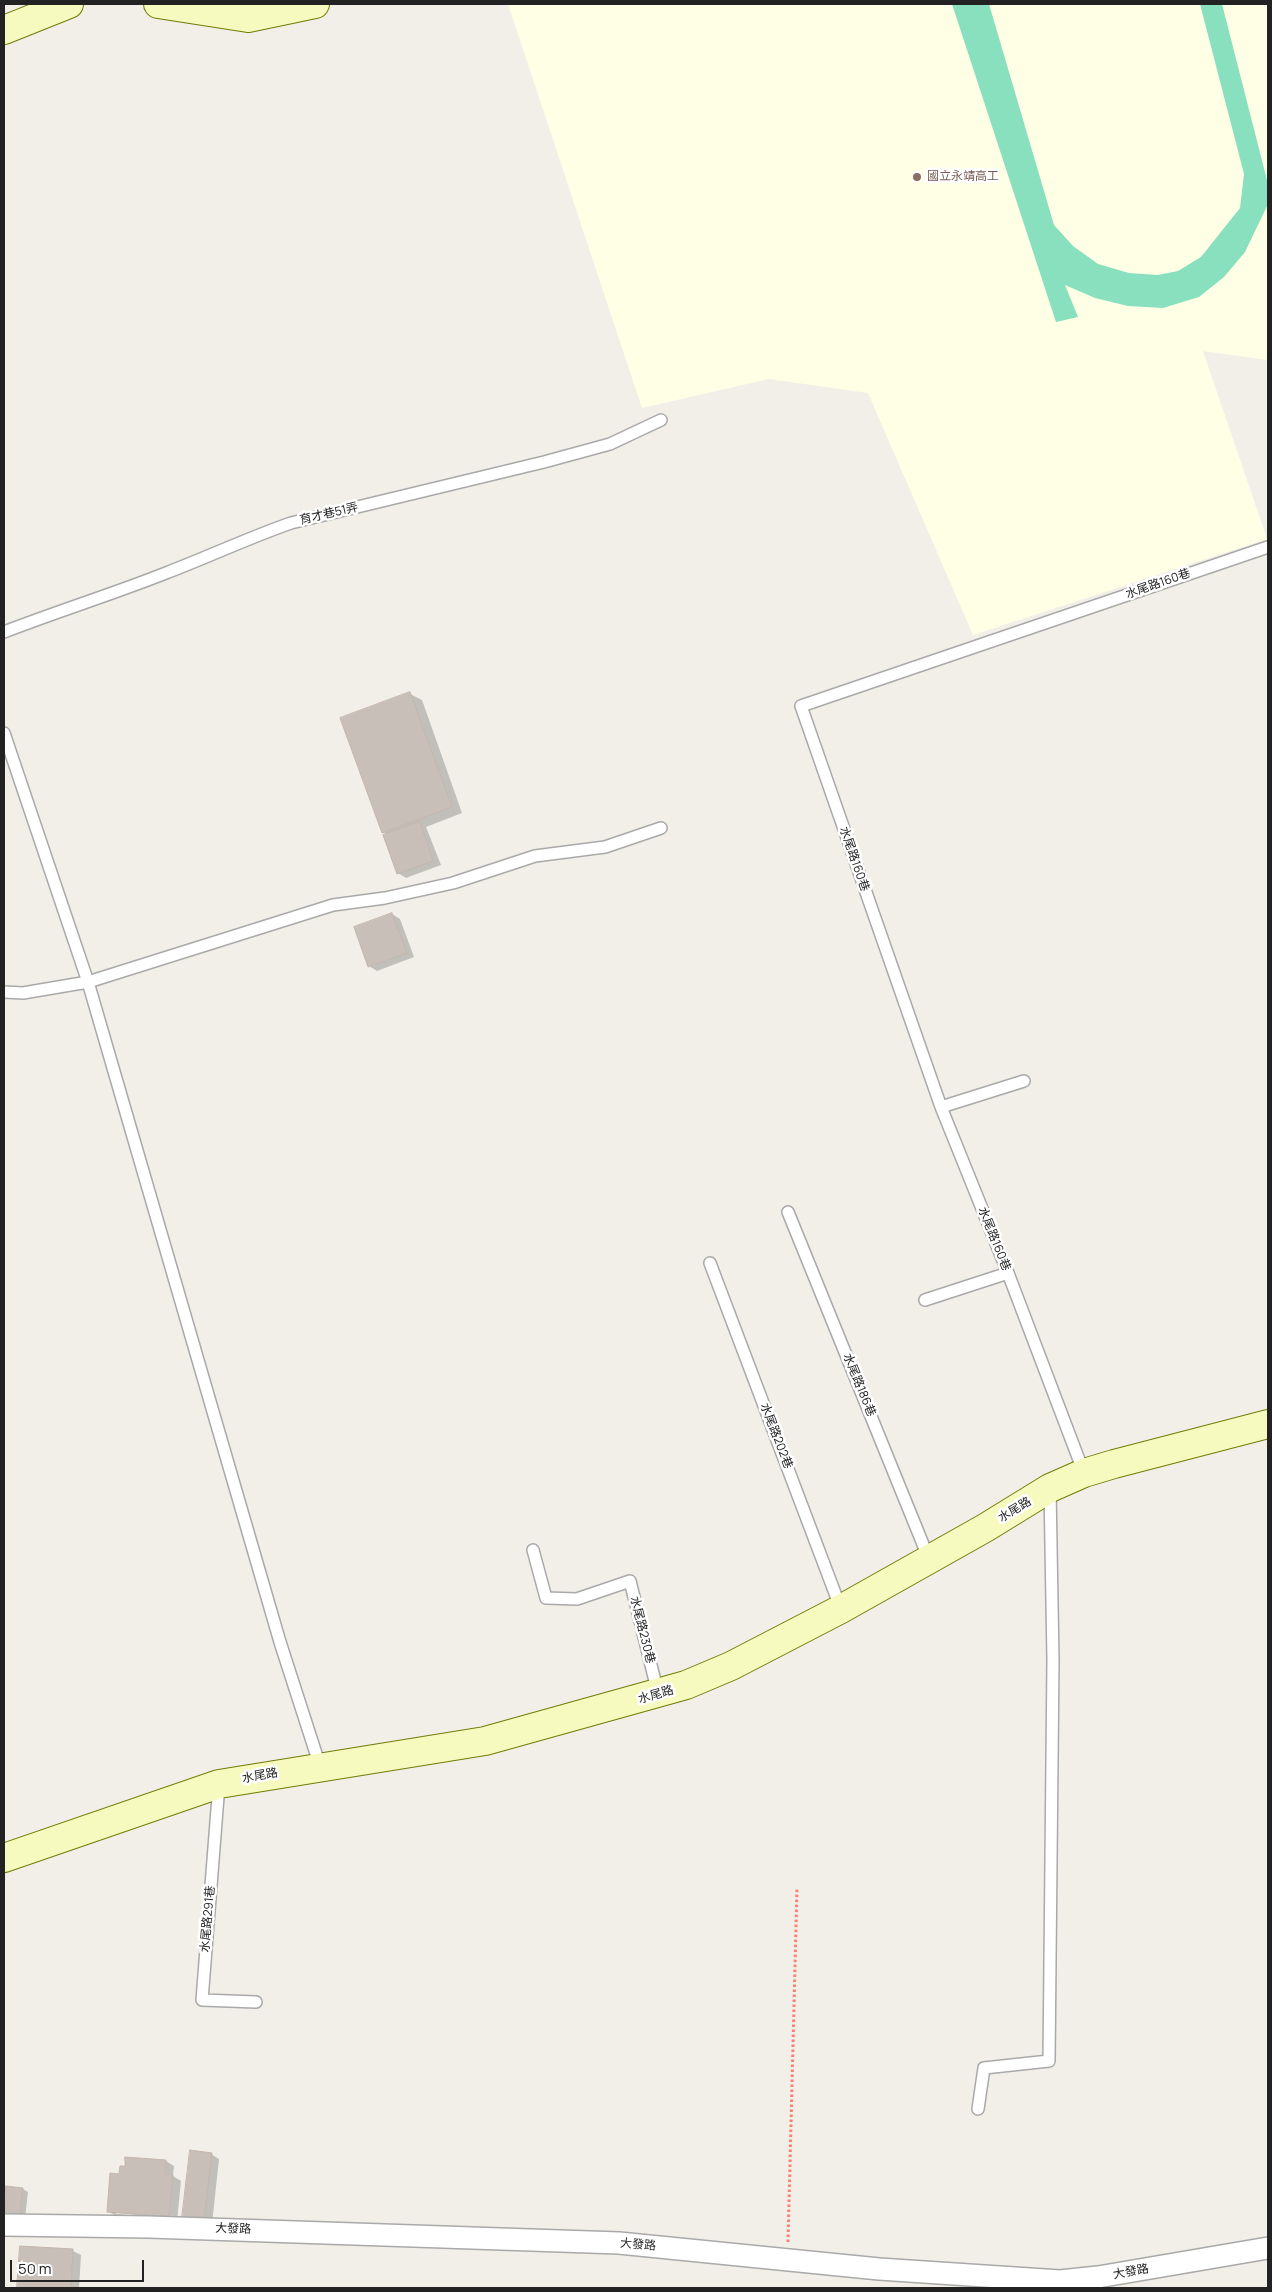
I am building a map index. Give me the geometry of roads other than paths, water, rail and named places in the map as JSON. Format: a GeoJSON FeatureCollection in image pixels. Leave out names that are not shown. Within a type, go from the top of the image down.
{"type":"FeatureCollection","features":[{"type":"Feature","properties":{"kind":"street"},"geometry":{"type":"LineString","coordinates":[[4,30],[69,4]]}},
{"type":"Feature","properties":{"kind":"street"},"geometry":{"type":"LineString","coordinates":[[158,4],[248,18],[316,4]]}},
{"type":"Feature","properties":{"kind":"street","name":"水尾路"},"geometry":{"type":"LineString","coordinates":[[4,1858],[219,1784],[320,1766],[485,1741],[686,1686],[731,1666],[842,1609],[1050,1488],[1084,1473],[1268,1424]]}},
{"type":"Feature","properties":{"kind":"street","name":"大發路"},"geometry":{"type":"LineString","coordinates":[[4,2225],[189,2228],[619,2243],[879,2269],[1060,2281],[1098,2278],[1268,2248]]}},
{"type":"Feature","properties":{"kind":"lane","name":"育才巷51弄"},"geometry":{"type":"LineString","coordinates":[[4,632],[210,557],[252,536],[291,523],[610,444],[661,420]]}},
{"type":"Feature","properties":{"kind":"lane","name":"水尾路160巷"},"geometry":{"type":"LineString","coordinates":[[1084,1473],[1008,1273],[941,1107],[801,706],[1268,547]]}},
{"type":"Feature","properties":{"kind":"lane"},"geometry":{"type":"LineString","coordinates":[[4,733],[88,982],[277,1632],[320,1766]]}},
{"type":"Feature","properties":{"kind":"lane"},"geometry":{"type":"LineString","coordinates":[[4,992],[23,993],[88,982],[333,905],[385,898],[453,884],[535,856],[605,847],[661,828]]}},
{"type":"Feature","properties":{"kind":"lane"},"geometry":{"type":"LineString","coordinates":[[941,1107],[1024,1080]]}},
{"type":"Feature","properties":{"kind":"lane","name":"水尾路186巷"},"geometry":{"type":"LineString","coordinates":[[788,1212],[929,1558]]}},
{"type":"Feature","properties":{"kind":"lane","name":"水尾路202巷"},"geometry":{"type":"LineString","coordinates":[[710,1263],[842,1609]]}},
{"type":"Feature","properties":{"kind":"lane"},"geometry":{"type":"LineString","coordinates":[[925,1300],[1008,1273]]}},
{"type":"Feature","properties":{"kind":"lane"},"geometry":{"type":"LineString","coordinates":[[978,2109],[984,2068],[1049,2061],[1053,1670],[1050,1488]]}},
{"type":"Feature","properties":{"kind":"lane","name":"水尾路230巷"},"geometry":{"type":"LineString","coordinates":[[533,1550],[546,1598],[577,1599],[630,1581],[658,1694]]}},
{"type":"Feature","properties":{"kind":"lane","name":"水尾路291巷"},"geometry":{"type":"LineString","coordinates":[[219,1784],[202,2000],[256,2002]]}},
{"type":"Feature","properties":{"kind":"place","name":"國立永靖高工"},"geometry":{"type":"Point","coordinates":[917,177]}}]}
